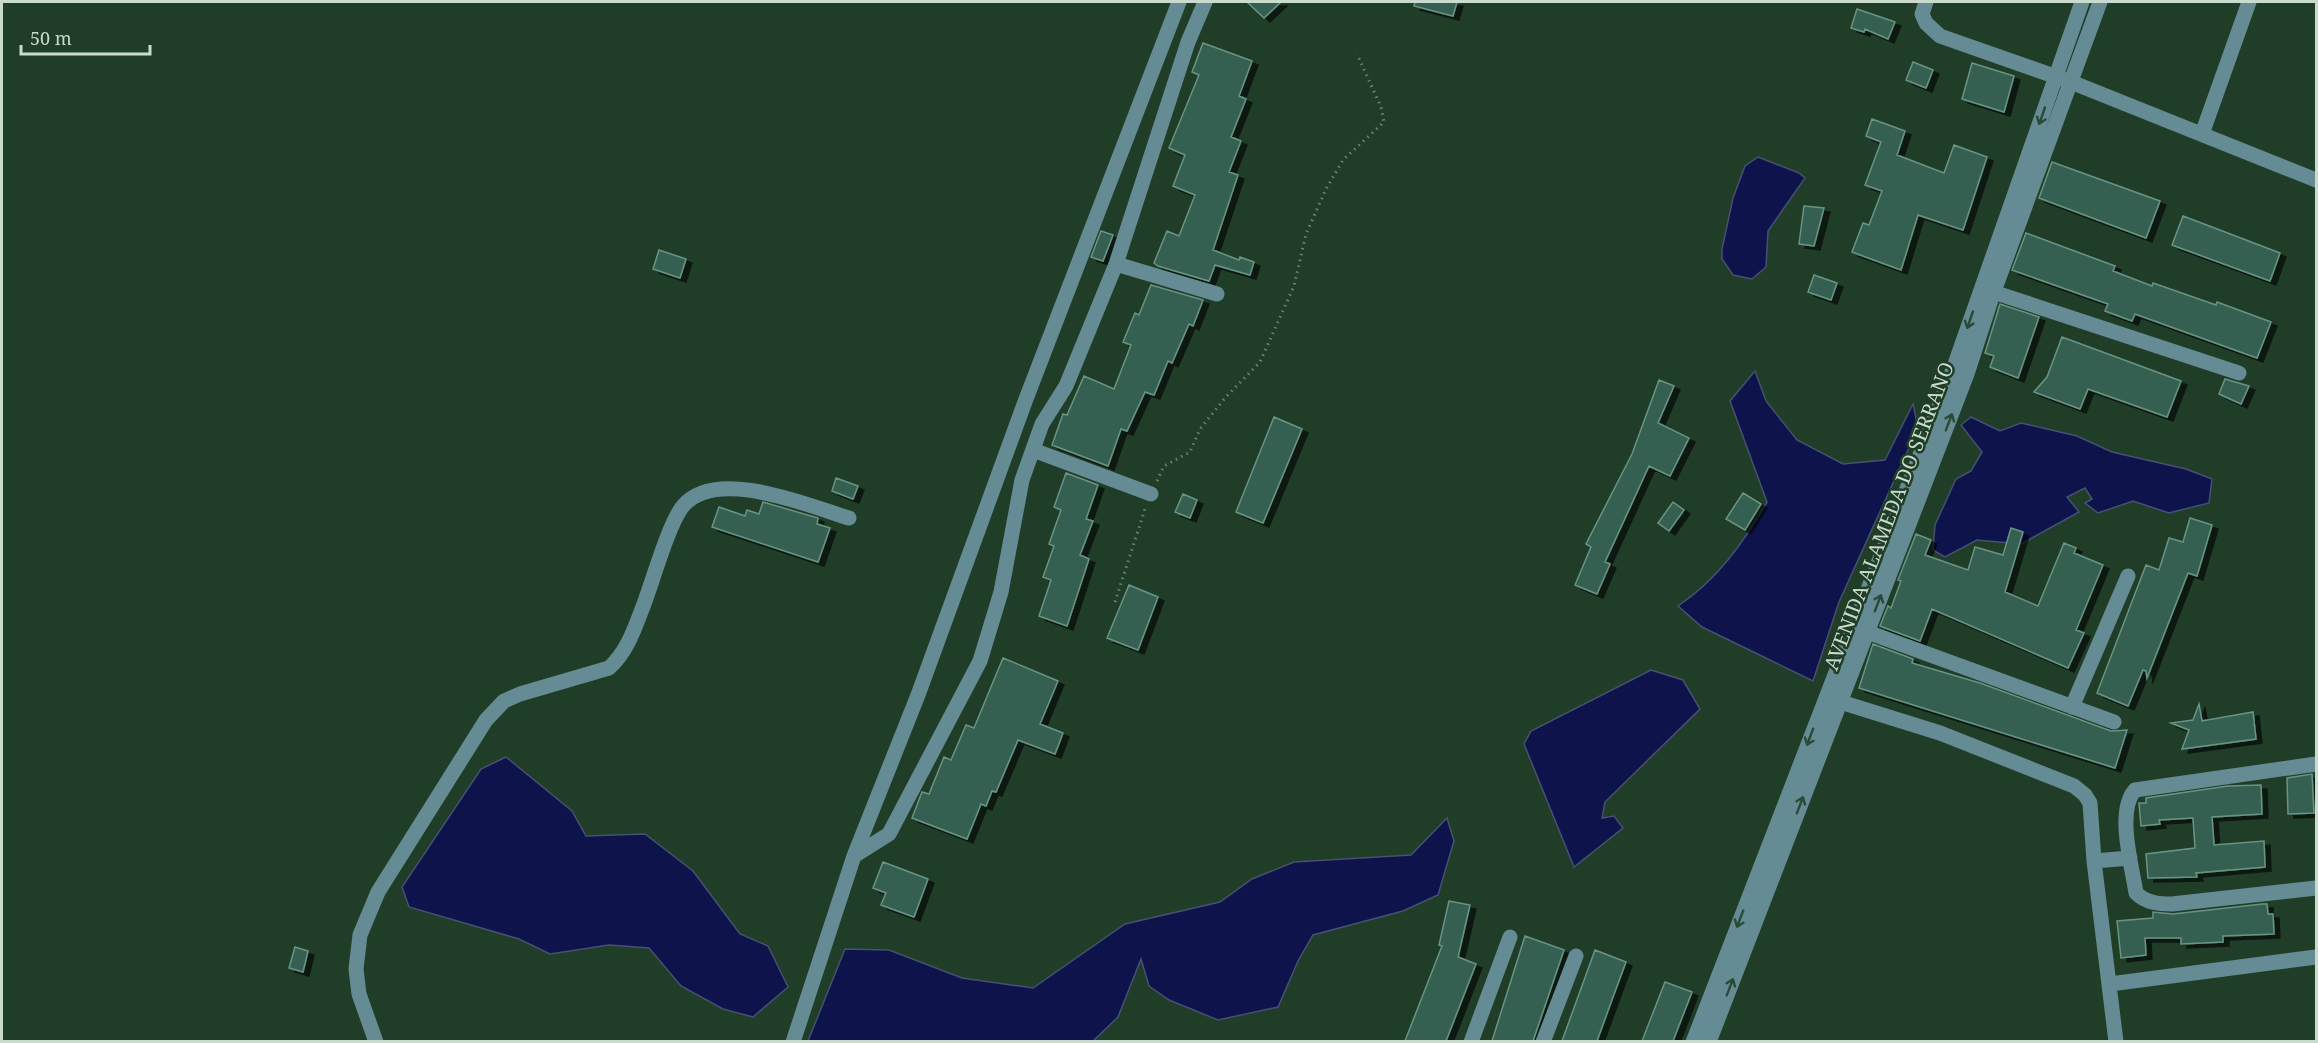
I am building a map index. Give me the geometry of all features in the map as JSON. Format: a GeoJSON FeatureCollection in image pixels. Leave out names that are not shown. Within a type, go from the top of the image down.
{"type":"FeatureCollection","features":[{"type":"Feature","properties":{"kind":"street"},"geometry":{"type":"LineString","coordinates":[[794,1041],[854,856],[918,695],[1026,399],[1179,2]]}},
{"type":"Feature","properties":{"kind":"street"},"geometry":{"type":"LineString","coordinates":[[854,856],[889,834],[980,661],[999,601],[1022,480],[1042,424],[1066,386],[1116,264],[1188,42],[1205,2]]}},
{"type":"Feature","properties":{"kind":"street"},"geometry":{"type":"LineString","coordinates":[[1926,2],[1922,14],[1926,23],[1940,36],[2071,82],[2316,180]]}},
{"type":"Feature","properties":{"kind":"street","name":"AVENIDA ALAMEDA DO SERRANO"},"geometry":{"type":"LineString","coordinates":[[1987,291],[2055,77],[2082,2]]}},
{"type":"Feature","properties":{"kind":"street","name":"AVENIDA ALAMEDA DO SERRANO"},"geometry":{"type":"LineString","coordinates":[[1709,1041],[1954,367],[2071,82],[2100,2]]}},
{"type":"Feature","properties":{"kind":"street"},"geometry":{"type":"LineString","coordinates":[[2202,134],[2249,2]]}},
{"type":"Feature","properties":{"kind":"street"},"geometry":{"type":"LineString","coordinates":[[1116,264],[1218,294]]}},
{"type":"Feature","properties":{"kind":"street"},"geometry":{"type":"LineString","coordinates":[[1987,291],[2239,373]]}},
{"type":"Feature","properties":{"kind":"street"},"geometry":{"type":"LineString","coordinates":[[1033,450],[1151,494]]}},
{"type":"Feature","properties":{"kind":"street"},"geometry":{"type":"LineString","coordinates":[[376,1041],[359,994],[356,969],[360,935],[378,892],[486,720],[504,701],[609,668],[617,660],[632,636],[673,523],[683,505],[694,497],[713,490],[741,488],[849,518]]}},
{"type":"Feature","properties":{"kind":"street"},"geometry":{"type":"LineString","coordinates":[[2072,707],[2128,576]]}},
{"type":"Feature","properties":{"kind":"street"},"geometry":{"type":"LineString","coordinates":[[1860,630],[2114,722]]}},
{"type":"Feature","properties":{"kind":"street"},"geometry":{"type":"LineString","coordinates":[[1833,700],[1940,733],[2074,786],[2085,795],[2090,803],[2094,861],[2116,1041]]}},
{"type":"Feature","properties":{"kind":"street","name":"AVENIDA ALAMEDA DO SERRANO"},"geometry":{"type":"LineString","coordinates":[[1693,1041],[1833,700]]}},
{"type":"Feature","properties":{"kind":"street"},"geometry":{"type":"LineString","coordinates":[[2316,764],[2135,790],[2128,797],[2126,806],[2130,858],[2136,893],[2143,899],[2159,904],[2316,888]]}},
{"type":"Feature","properties":{"kind":"street"},"geometry":{"type":"LineString","coordinates":[[2094,861],[2130,858]]}},
{"type":"Feature","properties":{"kind":"street"},"geometry":{"type":"LineString","coordinates":[[1471,1041],[1509,938]]}},
{"type":"Feature","properties":{"kind":"street"},"geometry":{"type":"LineString","coordinates":[[1543,1041],[1576,956]]}},
{"type":"Feature","properties":{"kind":"street"},"geometry":{"type":"LineString","coordinates":[[2110,984],[2316,957]]}},
{"type":"Feature","properties":{"kind":"path"},"geometry":{"type":"LineString","coordinates":[[1115,602],[1151,494],[1164,466],[1190,453],[1206,421],[1260,362],[1294,286],[1306,234],[1326,189],[1343,160],[1384,122],[1381,107],[1357,54]]}},
{"type":"Feature","properties":{"kind":"shaded area"},"geometry":{"type":"Polygon","coordinates":[[[1758,157],[1799,173],[1805,178],[1768,231],[1766,267],[1752,279],[1733,275],[1722,259],[1722,249],[1733,198],[1745,166],[1758,157]]]}},
{"type":"Feature","properties":{"kind":"shaded area"},"geometry":{"type":"Polygon","coordinates":[[[1755,371],[1766,401],[1797,440],[1843,464],[1885,460],[1913,404],[1918,428],[1839,602],[1813,681],[1702,627],[1678,606],[1705,584],[1729,559],[1767,502],[1730,401],[1755,371]]]}},
{"type":"Feature","properties":{"kind":"shaded area"},"geometry":{"type":"Polygon","coordinates":[[[1971,417],[2000,431],[2021,423],[2077,436],[2112,452],[2186,469],[2212,479],[2209,503],[2169,513],[2133,501],[2098,513],[2085,503],[2092,499],[2085,488],[2067,497],[2079,512],[2021,544],[1977,540],[1945,557],[1933,550],[1935,525],[1956,479],[1971,471],[1982,452],[1961,425],[1971,417]]]}},
{"type":"Feature","properties":{"kind":"shaded area"},"geometry":{"type":"Polygon","coordinates":[[[1651,670],[1683,680],[1700,709],[1605,802],[1602,818],[1614,816],[1623,828],[1574,867],[1524,744],[1531,731],[1651,670]]]}},
{"type":"Feature","properties":{"kind":"shaded area"},"geometry":{"type":"Polygon","coordinates":[[[506,757],[572,811],[586,836],[645,834],[693,871],[740,934],[768,946],[788,987],[753,1017],[723,1009],[681,986],[649,948],[609,945],[550,954],[519,939],[409,907],[402,887],[481,769],[506,757]]]}},
{"type":"Feature","properties":{"kind":"shaded area"},"geometry":{"type":"Polygon","coordinates":[[[1447,818],[1454,841],[1438,895],[1403,911],[1313,935],[1298,961],[1278,1007],[1218,1020],[1169,1000],[1149,986],[1141,959],[1118,1017],[1093,1041],[808,1041],[845,949],[889,950],[962,978],[1033,988],[1125,924],[1220,902],[1252,879],[1294,862],[1411,855],[1447,818]]]}},
{"type":"Feature","properties":{"kind":"building"},"geometry":{"type":"Polygon","coordinates":[[[1247,2],[1281,2],[1264,18],[1247,2]]]}},
{"type":"Feature","properties":{"kind":"building"},"geometry":{"type":"Polygon","coordinates":[[[1415,2],[1457,2],[1453,16],[1414,6],[1415,2]]]}},
{"type":"Feature","properties":{"kind":"building"},"geometry":{"type":"Polygon","coordinates":[[[1857,9],[1895,22],[1888,39],[1865,29],[1864,32],[1851,28],[1857,9]]]}},
{"type":"Feature","properties":{"kind":"building"},"geometry":{"type":"Polygon","coordinates":[[[1203,43],[1252,61],[1239,96],[1246,99],[1231,137],[1241,141],[1229,172],[1238,175],[1213,250],[1239,260],[1240,257],[1254,262],[1250,275],[1215,265],[1209,281],[1154,263],[1167,231],[1179,236],[1195,195],[1173,186],[1185,155],[1169,148],[1199,75],[1192,72],[1203,43]]]}},
{"type":"Feature","properties":{"kind":"building"},"geometry":{"type":"Polygon","coordinates":[[[1913,62],[1933,70],[1926,88],[1906,80],[1913,62]]]}},
{"type":"Feature","properties":{"kind":"building"},"geometry":{"type":"Polygon","coordinates":[[[1972,63],[2014,76],[2004,112],[1962,99],[1972,63]]]}},
{"type":"Feature","properties":{"kind":"building"},"geometry":{"type":"Polygon","coordinates":[[[1872,119],[1905,131],[1897,155],[1944,173],[1954,145],[1987,157],[1963,230],[1918,215],[1901,270],[1852,252],[1863,223],[1869,225],[1882,191],[1865,185],[1881,142],[1866,136],[1872,119]]]}},
{"type":"Feature","properties":{"kind":"building"},"geometry":{"type":"Polygon","coordinates":[[[2052,162],[2160,201],[2146,238],[2039,198],[2052,162]]]}},
{"type":"Feature","properties":{"kind":"building"},"geometry":{"type":"Polygon","coordinates":[[[1804,206],[1824,208],[1814,246],[1799,244],[1804,206]]]}},
{"type":"Feature","properties":{"kind":"building"},"geometry":{"type":"Polygon","coordinates":[[[2183,216],[2280,253],[2270,281],[2172,245],[2183,216]]]}},
{"type":"Feature","properties":{"kind":"building"},"geometry":{"type":"Polygon","coordinates":[[[1101,231],[1113,235],[1103,261],[1091,257],[1101,231]]]}},
{"type":"Feature","properties":{"kind":"building"},"geometry":{"type":"Polygon","coordinates":[[[2026,233],[2115,266],[2113,271],[2152,286],[2153,283],[2216,305],[2217,302],[2271,322],[2257,358],[2135,314],[2132,321],[2105,311],[2108,304],[2012,270],[2026,233]]]}},
{"type":"Feature","properties":{"kind":"building"},"geometry":{"type":"Polygon","coordinates":[[[659,250],[686,259],[680,278],[653,269],[659,250]]]}},
{"type":"Feature","properties":{"kind":"building"},"geometry":{"type":"Polygon","coordinates":[[[1814,275],[1837,283],[1831,300],[1808,292],[1814,275]]]}},
{"type":"Feature","properties":{"kind":"building"},"geometry":{"type":"Polygon","coordinates":[[[1151,285],[1203,300],[1193,326],[1189,324],[1172,363],[1168,361],[1154,395],[1145,392],[1127,431],[1121,429],[1108,466],[1052,445],[1063,414],[1067,415],[1084,376],[1114,389],[1131,345],[1123,342],[1135,313],[1139,315],[1151,285]]]}},
{"type":"Feature","properties":{"kind":"building"},"geometry":{"type":"Polygon","coordinates":[[[2000,304],[2039,317],[2018,378],[1990,367],[1994,356],[1985,353],[2000,304]]]}},
{"type":"Feature","properties":{"kind":"building"},"geometry":{"type":"Polygon","coordinates":[[[2062,337],[2181,381],[2167,417],[2088,389],[2080,409],[2034,392],[2047,377],[2062,337]]]}},
{"type":"Feature","properties":{"kind":"building"},"geometry":{"type":"Polygon","coordinates":[[[2225,379],[2249,386],[2241,404],[2219,394],[2225,379]]]}},
{"type":"Feature","properties":{"kind":"building"},"geometry":{"type":"Polygon","coordinates":[[[1659,380],[1674,386],[1658,423],[1689,438],[1670,476],[1649,466],[1605,562],[1610,564],[1597,594],[1575,585],[1591,547],[1586,544],[1632,454],[1659,380]]]}},
{"type":"Feature","properties":{"kind":"building"},"geometry":{"type":"Polygon","coordinates":[[[1274,417],[1302,429],[1263,523],[1236,512],[1274,417]]]}},
{"type":"Feature","properties":{"kind":"building"},"geometry":{"type":"Polygon","coordinates":[[[1066,473],[1098,485],[1086,519],[1093,521],[1080,555],[1089,559],[1067,626],[1039,616],[1051,580],[1043,577],[1054,546],[1049,544],[1061,510],[1054,507],[1066,473]]]}},
{"type":"Feature","properties":{"kind":"building"},"geometry":{"type":"Polygon","coordinates":[[[836,478],[858,486],[853,499],[832,491],[836,478]]]}},
{"type":"Feature","properties":{"kind":"building"},"geometry":{"type":"Polygon","coordinates":[[[1743,493],[1761,504],[1745,530],[1726,519],[1743,493]]]}},
{"type":"Feature","properties":{"kind":"building"},"geometry":{"type":"Polygon","coordinates":[[[1183,494],[1197,500],[1190,518],[1175,512],[1183,494]]]}},
{"type":"Feature","properties":{"kind":"building"},"geometry":{"type":"Polygon","coordinates":[[[763,502],[818,518],[817,524],[830,528],[818,562],[712,527],[719,507],[745,516],[747,510],[759,514],[763,502]]]}},
{"type":"Feature","properties":{"kind":"building"},"geometry":{"type":"Polygon","coordinates":[[[1673,502],[1684,510],[1669,531],[1658,523],[1673,502]]]}},
{"type":"Feature","properties":{"kind":"building"},"geometry":{"type":"Polygon","coordinates":[[[2190,518],[2212,525],[2197,576],[2188,573],[2147,678],[2146,671],[2143,670],[2128,706],[2097,693],[2146,565],[2159,570],[2169,538],[2183,542],[2190,518]]]}},
{"type":"Feature","properties":{"kind":"building"},"geometry":{"type":"Polygon","coordinates":[[[2011,528],[2023,532],[2005,592],[2038,606],[2064,543],[2076,548],[2074,553],[2103,565],[2076,630],[2084,633],[2068,668],[1932,609],[1920,641],[1880,626],[1888,606],[1891,608],[1901,581],[1898,580],[1916,534],[1931,540],[1925,555],[1968,570],[1975,547],[2003,555],[2011,528]]]}},
{"type":"Feature","properties":{"kind":"building"},"geometry":{"type":"Polygon","coordinates":[[[1129,585],[1158,597],[1138,650],[1107,638],[1129,585]]]}},
{"type":"Feature","properties":{"kind":"building"},"geometry":{"type":"Polygon","coordinates":[[[1873,644],[1913,659],[1912,663],[1980,683],[2111,731],[2127,730],[2115,768],[1859,688],[1873,644]]]}},
{"type":"Feature","properties":{"kind":"building"},"geometry":{"type":"Polygon","coordinates":[[[1003,658],[1058,681],[1040,724],[1063,733],[1055,754],[1018,740],[996,792],[992,791],[986,806],[981,804],[967,839],[912,818],[922,792],[929,794],[944,757],[951,760],[966,725],[974,728],[1003,658]]]}},
{"type":"Feature","properties":{"kind":"building"},"geometry":{"type":"Polygon","coordinates":[[[2199,704],[2202,721],[2253,712],[2256,739],[2182,749],[2189,730],[2171,723],[2193,720],[2199,704]]]}},
{"type":"Feature","properties":{"kind":"building"},"geometry":{"type":"Polygon","coordinates":[[[2312,774],[2314,813],[2288,814],[2287,778],[2312,774]]]}},
{"type":"Feature","properties":{"kind":"building"},"geometry":{"type":"Polygon","coordinates":[[[2261,785],[2262,814],[2212,817],[2214,845],[2264,841],[2265,867],[2196,873],[2197,877],[2148,878],[2146,854],[2195,848],[2193,818],[2159,820],[2160,824],[2141,826],[2139,803],[2146,803],[2146,798],[2228,786],[2261,785]]]}},
{"type":"Feature","properties":{"kind":"building"},"geometry":{"type":"Polygon","coordinates":[[[883,862],[928,879],[914,917],[881,905],[886,893],[873,888],[883,862]]]}},
{"type":"Feature","properties":{"kind":"building"},"geometry":{"type":"Polygon","coordinates":[[[1449,901],[1470,905],[1458,957],[1476,964],[1446,1041],[1405,1041],[1442,946],[1439,945],[1449,901]]]}},
{"type":"Feature","properties":{"kind":"building"},"geometry":{"type":"Polygon","coordinates":[[[2267,904],[2268,914],[2273,914],[2274,934],[2223,936],[2223,942],[2181,944],[2181,938],[2145,938],[2146,955],[2121,958],[2117,921],[2153,918],[2153,912],[2173,914],[2267,904]]]}},
{"type":"Feature","properties":{"kind":"building"},"geometry":{"type":"Polygon","coordinates":[[[1525,936],[1564,950],[1533,1041],[1492,1041],[1525,936]]]}},
{"type":"Feature","properties":{"kind":"building"},"geometry":{"type":"Polygon","coordinates":[[[295,947],[308,951],[303,972],[289,968],[295,947]]]}},
{"type":"Feature","properties":{"kind":"building"},"geometry":{"type":"Polygon","coordinates":[[[1595,950],[1626,962],[1597,1041],[1562,1041],[1595,950]]]}},
{"type":"Feature","properties":{"kind":"building"},"geometry":{"type":"Polygon","coordinates":[[[1665,982],[1692,992],[1673,1041],[1642,1041],[1665,982]]]}}]}
